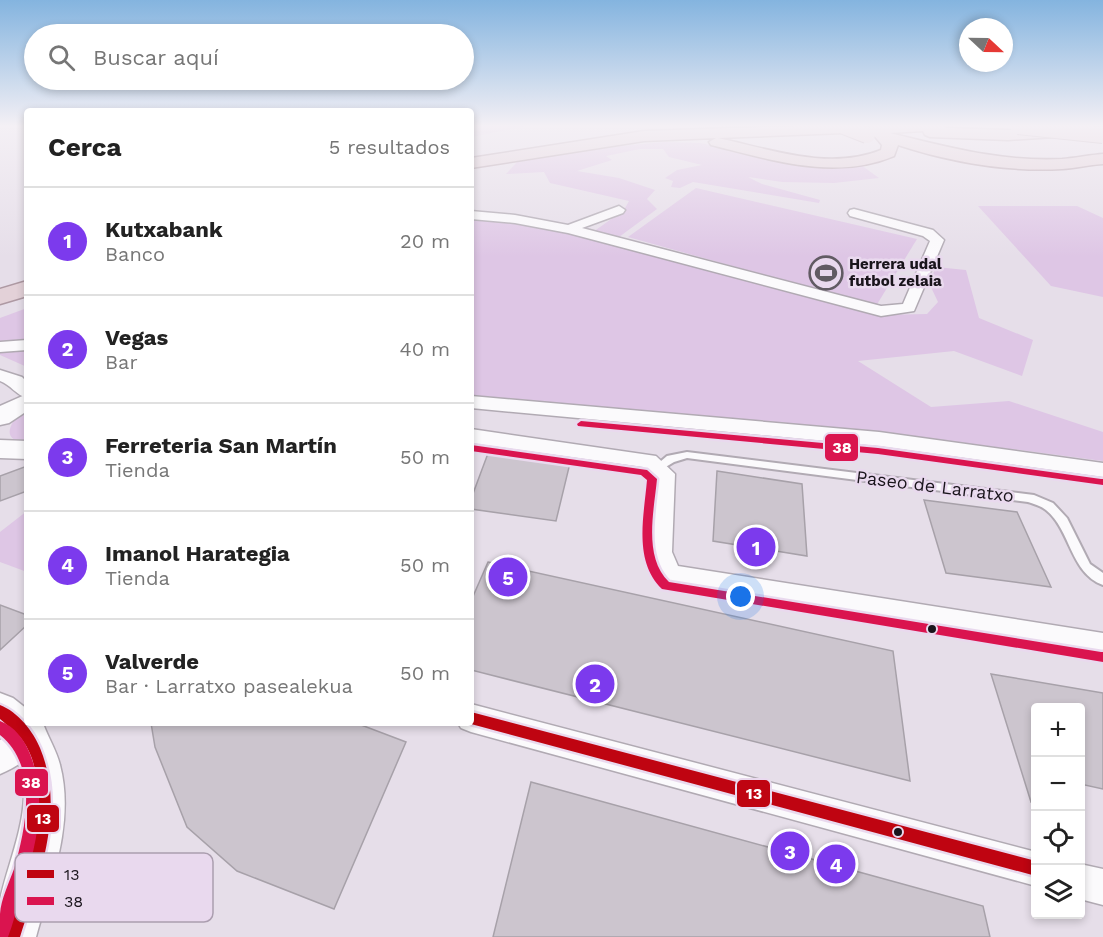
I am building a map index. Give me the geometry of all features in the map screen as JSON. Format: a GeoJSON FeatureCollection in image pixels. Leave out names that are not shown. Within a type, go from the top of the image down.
{"type":"FeatureCollection","features":[{"type":"Feature","properties":{"kind":"highway"},"geometry":{"type":"LineString","coordinates":[[0,286],[24,278]]}},
{"type":"Feature","properties":{"kind":"highway"},"geometry":{"type":"LineString","coordinates":[[0,297],[24,289]]}},
{"type":"Feature","properties":{"kind":"street"},"geometry":{"type":"LineString","coordinates":[[569,230],[619,210]]}},
{"type":"Feature","properties":{"kind":"street"},"geometry":{"type":"LineString","coordinates":[[474,215],[515,219],[569,230],[881,311],[909,308],[937,240],[928,233],[854,213]]}},
{"type":"Feature","properties":{"kind":"street"},"geometry":{"type":"LineString","coordinates":[[0,347],[24,345]]}},
{"type":"Feature","properties":{"kind":"street"},"geometry":{"type":"LineString","coordinates":[[0,375],[15,381],[24,389]]}},
{"type":"Feature","properties":{"kind":"street"},"geometry":{"type":"LineString","coordinates":[[474,402],[879,439],[1103,470]]}},
{"type":"Feature","properties":{"kind":"street"},"geometry":{"type":"LineString","coordinates":[[0,417],[24,403]]}},
{"type":"Feature","properties":{"kind":"street"},"geometry":{"type":"LineString","coordinates":[[474,436],[650,461],[659,467],[664,474],[660,552],[663,564],[670,575],[1103,645]]}},
{"type":"Feature","properties":{"kind":"street"},"geometry":{"type":"LineString","coordinates":[[0,449],[24,450]]}},
{"type":"Feature","properties":{"kind":"street"},"geometry":{"type":"LineString","coordinates":[[474,719],[1031,868]]}},
{"type":"Feature","properties":{"kind":"street"},"geometry":{"type":"LineString","coordinates":[[10,736],[40,762],[45,800],[36,853]]}},
{"type":"Feature","properties":{"kind":"street"},"geometry":{"type":"LineString","coordinates":[[1085,882],[1103,887]]}},
{"type":"Feature","properties":{"kind":"street"},"geometry":{"type":"LineString","coordinates":[[12,937],[16,922]]}},
{"type":"Feature","properties":{"kind":"lane","name":"Paseo de Larratxo"},"geometry":{"type":"LineString","coordinates":[[659,467],[670,459],[687,455],[1030,498],[1049,506],[1062,521],[1086,567],[1103,580]]}},
{"type":"Feature","properties":{"kind":"shaded area"},"geometry":{"type":"Polygon","coordinates":[[[510,170],[581,170],[577,171],[619,178],[655,190],[647,199],[657,209],[619,237],[593,232],[624,210],[629,201],[550,183],[544,172],[506,174],[510,170]]]}},
{"type":"Feature","properties":{"kind":"shaded area"},"geometry":{"type":"Polygon","coordinates":[[[677,170],[868,170],[879,178],[834,183],[782,182],[748,177],[762,184],[820,200],[819,203],[693,182],[680,188],[671,187],[673,181],[665,178],[677,170]]]}},
{"type":"Feature","properties":{"kind":"shaded area","name":"Herrera udal futbol zelaia"},"geometry":{"type":"Polygon","coordinates":[[[696,188],[917,239],[876,306],[628,237],[696,188]]]}},
{"type":"Feature","properties":{"kind":"shaded area"},"geometry":{"type":"Polygon","coordinates":[[[978,206],[1077,206],[1103,218],[1103,297],[1051,286],[978,206]]]}},
{"type":"Feature","properties":{"kind":"shaded area"},"geometry":{"type":"Polygon","coordinates":[[[474,217],[518,221],[566,230],[879,315],[927,314],[938,302],[929,283],[936,267],[966,270],[979,318],[1033,340],[1022,376],[954,351],[858,361],[931,407],[1009,401],[1103,432],[1103,461],[889,433],[474,395],[474,217]]]}},
{"type":"Feature","properties":{"kind":"shaded area"},"geometry":{"type":"Polygon","coordinates":[[[24,309],[24,366],[0,355],[0,318],[24,309]]]}},
{"type":"Feature","properties":{"kind":"shaded area"},"geometry":{"type":"Polygon","coordinates":[[[24,410],[24,441],[13,439],[10,435],[12,425],[24,410]]]}},
{"type":"Feature","properties":{"kind":"shaded area"},"geometry":{"type":"Polygon","coordinates":[[[24,513],[24,571],[0,562],[0,532],[24,513]]]}},
{"type":"Feature","properties":{"kind":"building"},"geometry":{"type":"Polygon","coordinates":[[[490,448],[571,459],[556,521],[474,509],[474,491],[490,448]]]}},
{"type":"Feature","properties":{"kind":"building"},"geometry":{"type":"Polygon","coordinates":[[[24,467],[24,492],[0,501],[0,476],[24,467]]]}},
{"type":"Feature","properties":{"kind":"building"},"geometry":{"type":"Polygon","coordinates":[[[717,471],[802,484],[807,556],[713,541],[717,471]]]}},
{"type":"Feature","properties":{"kind":"building"},"geometry":{"type":"Polygon","coordinates":[[[924,500],[1017,512],[1051,587],[946,573],[924,500]]]}},
{"type":"Feature","properties":{"kind":"building"},"geometry":{"type":"Polygon","coordinates":[[[488,562],[893,651],[910,781],[474,671],[474,594],[488,562]]]}},
{"type":"Feature","properties":{"kind":"building"},"geometry":{"type":"Polygon","coordinates":[[[0,605],[24,614],[24,628],[0,650],[0,605]]]}},
{"type":"Feature","properties":{"kind":"building"},"geometry":{"type":"Polygon","coordinates":[[[991,674],[1103,693],[1103,789],[1085,785],[1085,703],[1031,703],[1031,802],[991,674]]]}},
{"type":"Feature","properties":{"kind":"building"},"geometry":{"type":"Polygon","coordinates":[[[152,726],[364,726],[406,742],[334,909],[237,871],[187,827],[155,747],[152,726]]]}},
{"type":"Feature","properties":{"kind":"building"},"geometry":{"type":"Polygon","coordinates":[[[531,782],[983,906],[990,937],[493,937],[531,782]]]}},
{"type":"Feature","properties":{"kind":"transit line","name":"38"},"geometry":{"type":"LineString","coordinates":[[581,424],[878,451],[1101,482]]}},
{"type":"Feature","properties":{"kind":"transit line","name":"38"},"geometry":{"type":"LineString","coordinates":[[474,448],[644,472],[652,479],[648,521],[649,552],[657,578],[666,586],[1101,657]]}},
{"type":"Feature","properties":{"kind":"transit line","name":"13"},"geometry":{"type":"LineString","coordinates":[[0,711],[27,736],[40,763],[44,788],[44,813],[37,853]]}},
{"type":"Feature","properties":{"kind":"transit line","name":"13"},"geometry":{"type":"LineString","coordinates":[[474,719],[1031,868]]}},
{"type":"Feature","properties":{"kind":"transit line","name":"38"},"geometry":{"type":"LineString","coordinates":[[0,727],[20,746],[29,768],[33,791],[32,816],[25,853]]}},
{"type":"Feature","properties":{"kind":"transit line","name":"38"},"geometry":{"type":"LineString","coordinates":[[1,934],[15,887]]}},
{"type":"Feature","properties":{"kind":"transit line","name":"13"},"geometry":{"type":"LineString","coordinates":[[12,937],[17,922]]}},
{"type":"Feature","properties":{"kind":"place","name":"Herrera udal futbol zelaia"},"geometry":{"type":"Point","coordinates":[826,273]}},
{"type":"Feature","properties":{"kind":"place","name":"Kutxabank"},"geometry":{"type":"Point","coordinates":[756,547]}},
{"type":"Feature","properties":{"kind":"place","name":"Valverde"},"geometry":{"type":"Point","coordinates":[508,577]}},
{"type":"Feature","properties":{"kind":"place","name":"Vegas"},"geometry":{"type":"Point","coordinates":[595,684]}},
{"type":"Feature","properties":{"kind":"place","name":"Ferreteria San Martín"},"geometry":{"type":"Point","coordinates":[790,851]}},
{"type":"Feature","properties":{"kind":"place","name":"Imanol Harategia"},"geometry":{"type":"Point","coordinates":[836,864]}}]}
